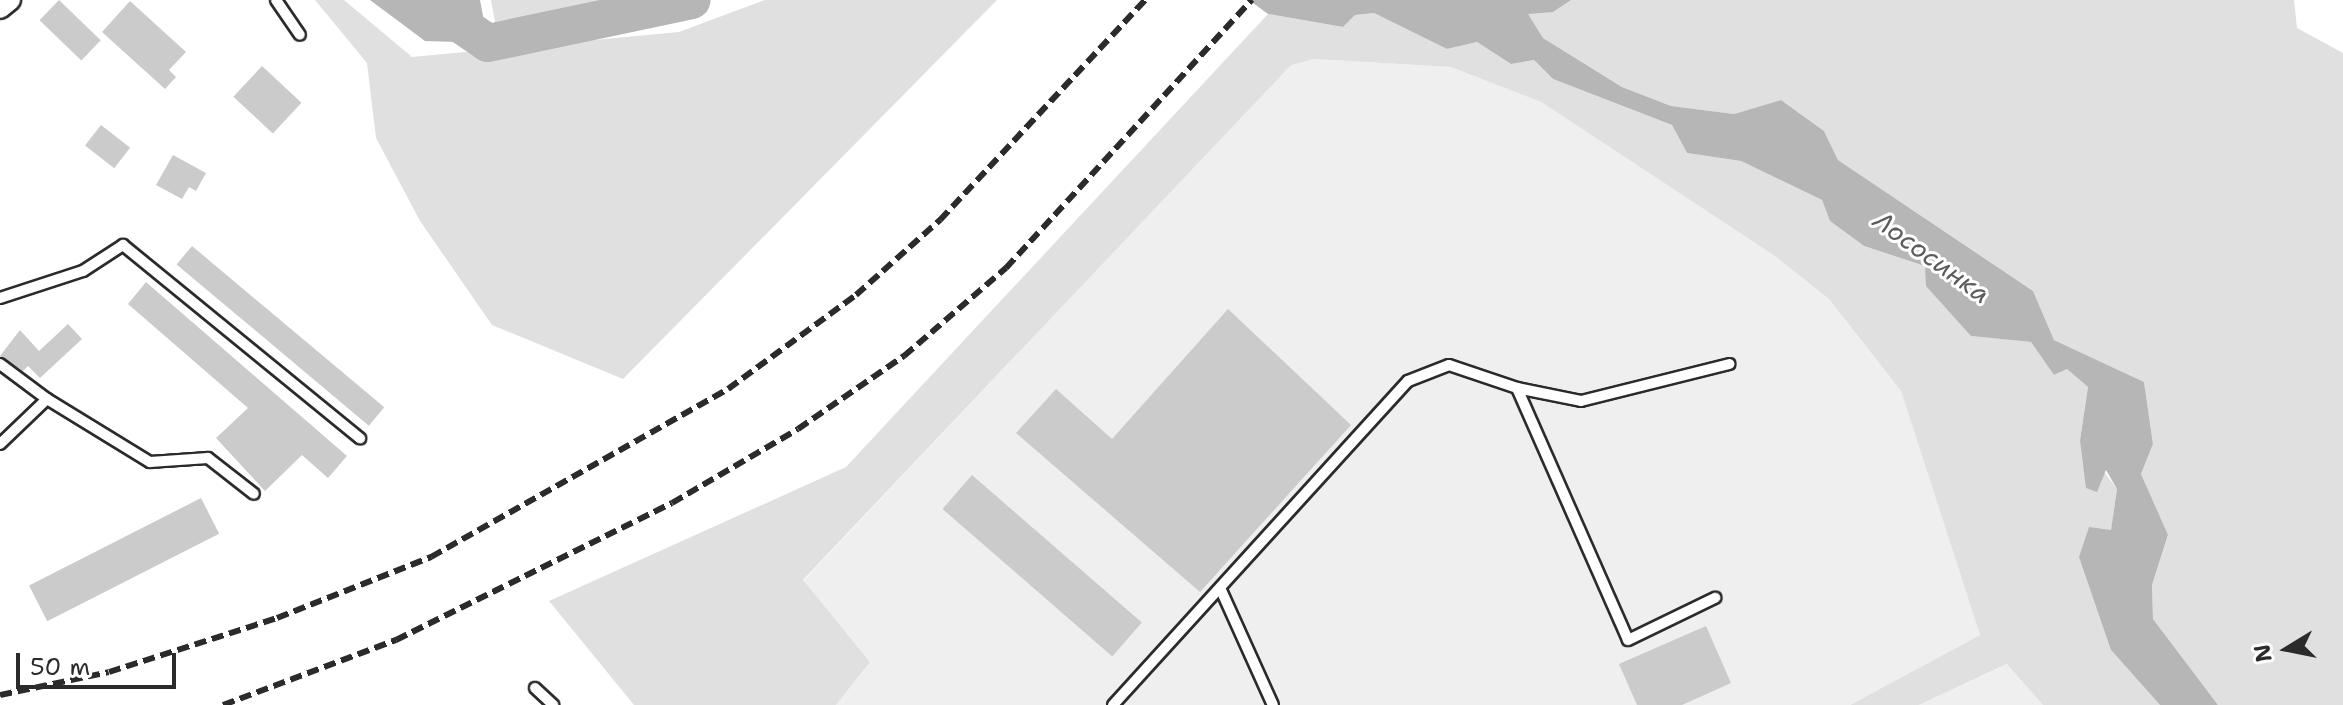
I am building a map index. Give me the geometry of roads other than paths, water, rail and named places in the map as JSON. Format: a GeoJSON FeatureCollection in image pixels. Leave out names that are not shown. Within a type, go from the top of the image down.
{"type":"FeatureCollection","features":[{"type":"Feature","properties":{"kind":"street"},"geometry":{"type":"LineString","coordinates":[[0,8],[10,0]]}},
{"type":"Feature","properties":{"kind":"lane"},"geometry":{"type":"LineString","coordinates":[[276,0],[300,35]]}},
{"type":"Feature","properties":{"kind":"lane"},"geometry":{"type":"LineString","coordinates":[[0,298],[83,271],[123,245],[360,438]]}},
{"type":"Feature","properties":{"kind":"lane"},"geometry":{"type":"LineString","coordinates":[[0,364],[47,399],[150,462],[208,458],[254,494]]}},
{"type":"Feature","properties":{"kind":"lane"},"geometry":{"type":"LineString","coordinates":[[1113,705],[1221,590],[1408,381],[1449,365],[1517,388],[1581,401],[1729,364]]}},
{"type":"Feature","properties":{"kind":"lane"},"geometry":{"type":"LineString","coordinates":[[1517,388],[1628,640],[1715,598]]}},
{"type":"Feature","properties":{"kind":"lane"},"geometry":{"type":"LineString","coordinates":[[0,444],[47,399]]}},
{"type":"Feature","properties":{"kind":"lane"},"geometry":{"type":"LineString","coordinates":[[1221,590],[1273,705]]}},
{"type":"Feature","properties":{"kind":"lane"},"geometry":{"type":"LineString","coordinates":[[535,688],[553,705]]}},
{"type":"Feature","properties":{"kind":"water"},"geometry":{"type":"Polygon","coordinates":[[[370,0],[480,0],[488,43],[425,41],[370,0]]]}},
{"type":"Feature","properties":{"kind":"water"},"geometry":{"type":"Polygon","coordinates":[[[1249,0],[1571,0],[1553,12],[1528,14],[1543,38],[1622,87],[1671,106],[1734,114],[1781,100],[1824,131],[1838,160],[2033,291],[2054,340],[2144,382],[2153,444],[2141,474],[2168,535],[2152,585],[2153,619],[2218,705],[2160,705],[2111,650],[2079,557],[2089,527],[2111,530],[2117,489],[2106,470],[2097,492],[2086,488],[2080,440],[2088,387],[2067,369],[2054,375],[2031,342],[1971,336],[1926,286],[1925,266],[1864,246],[1830,221],[1822,200],[1741,161],[1687,153],[1672,125],[1553,79],[1534,60],[1511,64],[1477,42],[1447,49],[1374,13],[1355,15],[1343,27],[1268,14],[1249,0]]]}},
{"type":"Feature","properties":{"kind":"waterway","name":"Лососинка"},"geometry":{"type":"LineString","coordinates":[[425,0],[488,43],[692,0]]}},
{"type":"Feature","properties":{"kind":"railway"},"geometry":{"type":"LineString","coordinates":[[0,695],[109,672],[277,618],[431,557],[728,389],[856,295],[940,220],[1145,0]]}},
{"type":"Feature","properties":{"kind":"railway"},"geometry":{"type":"LineString","coordinates":[[223,705],[396,640],[672,503],[798,429],[904,356],[1006,268],[1252,0]]}}]}
